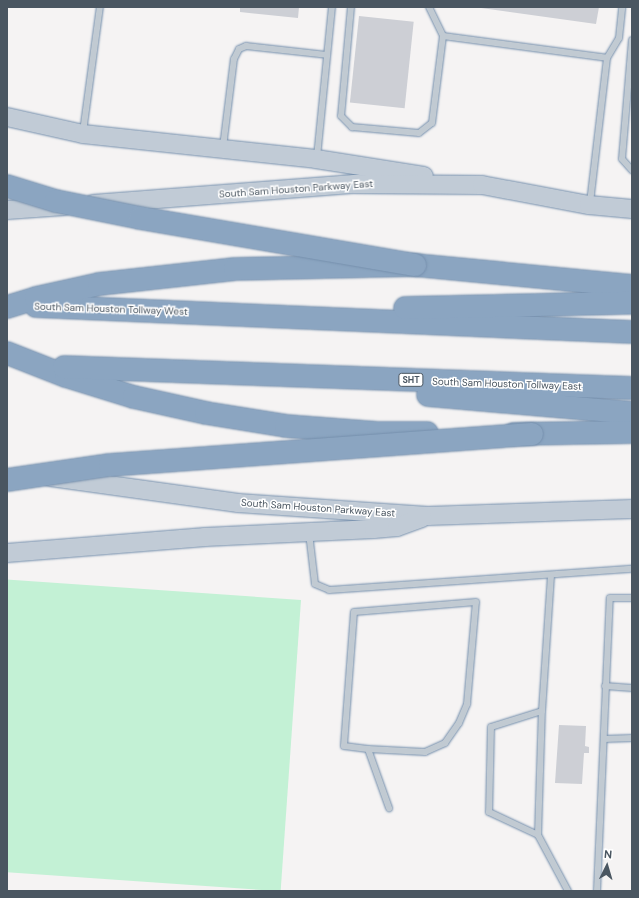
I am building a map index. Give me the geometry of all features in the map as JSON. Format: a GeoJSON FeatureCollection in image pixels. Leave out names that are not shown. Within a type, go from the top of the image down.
{"type":"FeatureCollection","features":[{"type":"Feature","properties":{"kind":"highway"},"geometry":{"type":"LineString","coordinates":[[7,186],[56,201],[140,218],[415,265],[632,286]]}},
{"type":"Feature","properties":{"kind":"highway"},"geometry":{"type":"LineString","coordinates":[[7,306],[99,284],[235,269],[415,265]]}},
{"type":"Feature","properties":{"kind":"highway"},"geometry":{"type":"LineString","coordinates":[[218,313],[632,303]]}},
{"type":"Feature","properties":{"kind":"highway","name":"South Sam Houston Tollway West"},"geometry":{"type":"LineString","coordinates":[[7,306],[218,313]]}},
{"type":"Feature","properties":{"kind":"highway"},"geometry":{"type":"LineString","coordinates":[[218,313],[632,332]]}},
{"type":"Feature","properties":{"kind":"highway"},"geometry":{"type":"LineString","coordinates":[[7,353],[66,376],[134,397],[206,413],[271,423],[377,433],[532,434],[632,432]]}},
{"type":"Feature","properties":{"kind":"highway","name":"SHT"},"geometry":{"type":"LineString","coordinates":[[7,365],[189,373]]}},
{"type":"Feature","properties":{"kind":"highway"},"geometry":{"type":"LineString","coordinates":[[189,373],[632,413]]}},
{"type":"Feature","properties":{"kind":"highway","name":"South Sam Houston Tollway East"},"geometry":{"type":"LineString","coordinates":[[189,373],[632,388]]}},
{"type":"Feature","properties":{"kind":"highway"},"geometry":{"type":"LineString","coordinates":[[7,480],[110,464],[532,434]]}},
{"type":"Feature","properties":{"kind":"main road"},"geometry":{"type":"LineString","coordinates":[[7,117],[83,134],[316,159],[482,185]]}},
{"type":"Feature","properties":{"kind":"main road","name":"South Sam Houston Parkway East"},"geometry":{"type":"LineString","coordinates":[[7,210],[354,184],[482,185],[589,205],[632,209]]}},
{"type":"Feature","properties":{"kind":"main road","name":"South Sam Houston Parkway East"},"geometry":{"type":"LineString","coordinates":[[7,470],[238,503],[428,516],[632,509]]}},
{"type":"Feature","properties":{"kind":"main road"},"geometry":{"type":"LineString","coordinates":[[7,553],[309,531],[397,527],[428,516]]}},
{"type":"Feature","properties":{"kind":"lane"},"geometry":{"type":"LineString","coordinates":[[83,134],[100,7]]}},
{"type":"Feature","properties":{"kind":"lane"},"geometry":{"type":"LineString","coordinates":[[316,159],[332,7]]}},
{"type":"Feature","properties":{"kind":"lane"},"geometry":{"type":"LineString","coordinates":[[352,7],[341,116],[352,127],[419,133],[432,123],[443,36],[429,7]]}},
{"type":"Feature","properties":{"kind":"lane"},"geometry":{"type":"LineString","coordinates":[[589,205],[607,58],[619,38],[622,7]]}},
{"type":"Feature","properties":{"kind":"lane"},"geometry":{"type":"LineString","coordinates":[[443,36],[607,58]]}},
{"type":"Feature","properties":{"kind":"lane"},"geometry":{"type":"LineString","coordinates":[[619,38],[632,40],[622,159],[632,170]]}},
{"type":"Feature","properties":{"kind":"lane"},"geometry":{"type":"LineString","coordinates":[[222,150],[234,59],[239,49],[246,46],[327,55]]}},
{"type":"Feature","properties":{"kind":"lane"},"geometry":{"type":"LineString","coordinates":[[309,531],[315,584],[329,590],[551,577],[632,569]]}},
{"type":"Feature","properties":{"kind":"lane"},"geometry":{"type":"LineString","coordinates":[[551,577],[542,711],[538,835],[568,891]]}},
{"type":"Feature","properties":{"kind":"lane"},"geometry":{"type":"LineString","coordinates":[[597,891],[610,598],[632,598]]}},
{"type":"Feature","properties":{"kind":"lane"},"geometry":{"type":"LineString","coordinates":[[476,602],[467,704],[459,723],[444,743],[425,752],[368,748],[344,746],[354,612],[476,602]]}},
{"type":"Feature","properties":{"kind":"lane"},"geometry":{"type":"LineString","coordinates":[[605,686],[632,688]]}},
{"type":"Feature","properties":{"kind":"lane"},"geometry":{"type":"LineString","coordinates":[[538,835],[489,812],[491,727],[542,711]]}},
{"type":"Feature","properties":{"kind":"lane"},"geometry":{"type":"LineString","coordinates":[[604,739],[632,738]]}},
{"type":"Feature","properties":{"kind":"lane"},"geometry":{"type":"LineString","coordinates":[[368,748],[389,808]]}},
{"type":"Feature","properties":{"kind":"green space"},"geometry":{"type":"Polygon","coordinates":[[[7,579],[301,600],[281,891],[7,872],[7,579]]]}},
{"type":"Feature","properties":{"kind":"building"},"geometry":{"type":"Polygon","coordinates":[[[240,7],[299,7],[298,18],[240,12],[240,7]]]}},
{"type":"Feature","properties":{"kind":"building"},"geometry":{"type":"Polygon","coordinates":[[[474,7],[599,7],[596,24],[474,7]]]}},
{"type":"Feature","properties":{"kind":"building"},"geometry":{"type":"Polygon","coordinates":[[[359,16],[414,22],[405,108],[350,103],[359,16]]]}},
{"type":"Feature","properties":{"kind":"building"},"geometry":{"type":"Polygon","coordinates":[[[559,725],[586,726],[585,746],[589,747],[589,753],[584,753],[582,784],[555,783],[559,725]]]}}]}
